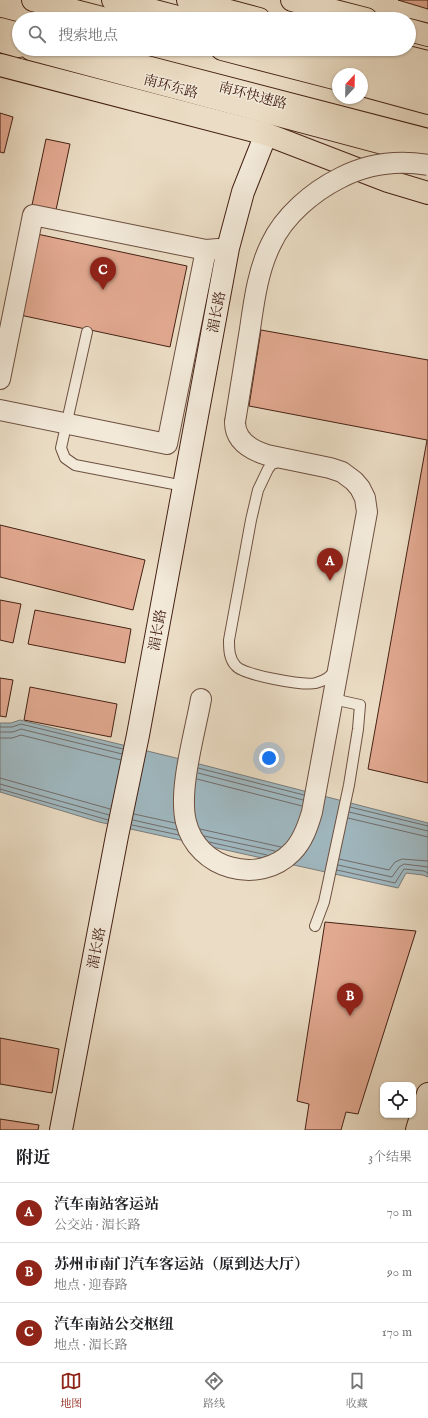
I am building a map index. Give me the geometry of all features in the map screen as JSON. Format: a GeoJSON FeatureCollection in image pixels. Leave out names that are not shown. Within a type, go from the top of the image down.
{"type":"FeatureCollection","features":[{"type":"Feature","properties":{"kind":"main road"},"geometry":{"type":"LineString","coordinates":[[34,0],[79,12]]}},
{"type":"Feature","properties":{"kind":"main road"},"geometry":{"type":"LineString","coordinates":[[113,0],[158,12]]}},
{"type":"Feature","properties":{"kind":"main road"},"geometry":{"type":"LineString","coordinates":[[188,0],[233,12]]}},
{"type":"Feature","properties":{"kind":"main road"},"geometry":{"type":"LineString","coordinates":[[292,0],[339,12]]}},
{"type":"Feature","properties":{"kind":"main road"},"geometry":{"type":"LineString","coordinates":[[0,29],[12,32]]}},
{"type":"Feature","properties":{"kind":"main road"},"geometry":{"type":"LineString","coordinates":[[416,32],[428,35]]}},
{"type":"Feature","properties":{"kind":"main road"},"geometry":{"type":"LineString","coordinates":[[0,41],[12,44]]}},
{"type":"Feature","properties":{"kind":"main road","name":"南环东路"},"geometry":{"type":"LineString","coordinates":[[57,56],[428,155]]}},
{"type":"Feature","properties":{"kind":"main road","name":"南环快速路"},"geometry":{"type":"LineString","coordinates":[[104,56],[428,140]]}},
{"type":"Feature","properties":{"kind":"main road"},"geometry":{"type":"LineString","coordinates":[[249,56],[332,77]]}},
{"type":"Feature","properties":{"kind":"main road"},"geometry":{"type":"LineString","coordinates":[[325,56],[428,83]]}},
{"type":"Feature","properties":{"kind":"main road"},"geometry":{"type":"LineString","coordinates":[[404,56],[428,62]]}},
{"type":"Feature","properties":{"kind":"main road"},"geometry":{"type":"LineString","coordinates":[[0,65],[266,134],[388,181],[428,192]]}},
{"type":"Feature","properties":{"kind":"main road"},"geometry":{"type":"LineString","coordinates":[[0,75],[186,124],[266,134]]}},
{"type":"Feature","properties":{"kind":"main road"},"geometry":{"type":"LineString","coordinates":[[368,88],[428,103]]}},
{"type":"Feature","properties":{"kind":"street","name":"湄长路"},"geometry":{"type":"LineString","coordinates":[[61,1130],[117,836],[138,735],[228,248],[243,192],[266,134]]}},
{"type":"Feature","properties":{"kind":"street"},"geometry":{"type":"LineString","coordinates":[[201,700],[185,787],[184,808],[186,823],[192,837],[200,849],[211,859],[224,866],[238,870],[253,870],[268,867],[281,861],[292,852],[302,840],[312,812],[367,512],[365,498],[360,488],[354,481],[342,472],[257,452],[247,446],[237,435],[235,422],[255,294],[271,244],[281,228],[294,212],[311,197],[330,183],[352,172],[373,166],[393,162],[428,165]]}},
{"type":"Feature","properties":{"kind":"street"},"geometry":{"type":"LineString","coordinates":[[0,379],[33,215],[108,236],[206,250],[228,248]]}},
{"type":"Feature","properties":{"kind":"street"},"geometry":{"type":"LineString","coordinates":[[0,410],[167,444],[206,250]]}},
{"type":"Feature","properties":{"kind":"street"},"geometry":{"type":"LineString","coordinates":[[417,1130],[428,1094]]}},
{"type":"Feature","properties":{"kind":"lane"},"geometry":{"type":"LineString","coordinates":[[87,332],[61,448],[65,458],[75,465],[184,486]]}},
{"type":"Feature","properties":{"kind":"lane"},"geometry":{"type":"LineString","coordinates":[[291,460],[278,461],[272,464],[263,476],[258,490],[229,640],[230,656],[236,667],[250,674],[309,684],[325,680],[335,671],[341,658]]}},
{"type":"Feature","properties":{"kind":"lane"},"geometry":{"type":"LineString","coordinates":[[315,926],[324,902],[349,785],[358,729],[360,705],[333,699]]}},
{"type":"Feature","properties":{"kind":"water"},"geometry":{"type":"Polygon","coordinates":[[[20,720],[176,758],[428,823],[428,877],[406,873],[398,888],[99,822],[0,792],[0,723],[11,723],[20,720]]]}},
{"type":"Feature","properties":{"kind":"building"},"geometry":{"type":"Polygon","coordinates":[[[398,0],[428,0],[428,9],[398,0]]]}},
{"type":"Feature","properties":{"kind":"building"},"geometry":{"type":"Polygon","coordinates":[[[0,113],[13,117],[4,153],[0,152],[0,113]]]}},
{"type":"Feature","properties":{"kind":"building"},"geometry":{"type":"Polygon","coordinates":[[[46,139],[70,144],[56,210],[32,205],[46,139]]]}},
{"type":"Feature","properties":{"kind":"building"},"geometry":{"type":"Polygon","coordinates":[[[37,234],[187,266],[170,347],[20,315],[37,234]]]}},
{"type":"Feature","properties":{"kind":"building"},"geometry":{"type":"Polygon","coordinates":[[[261,330],[428,360],[428,783],[368,769],[427,440],[249,406],[261,330]]]}},
{"type":"Feature","properties":{"kind":"building"},"geometry":{"type":"Polygon","coordinates":[[[0,525],[145,560],[133,610],[0,577],[0,525]]]}},
{"type":"Feature","properties":{"kind":"building"},"geometry":{"type":"Polygon","coordinates":[[[0,600],[21,604],[13,643],[0,640],[0,600]]]}},
{"type":"Feature","properties":{"kind":"building"},"geometry":{"type":"Polygon","coordinates":[[[35,610],[131,629],[125,663],[28,644],[35,610]]]}},
{"type":"Feature","properties":{"kind":"building"},"geometry":{"type":"Polygon","coordinates":[[[0,678],[13,680],[6,717],[0,716],[0,678]]]}},
{"type":"Feature","properties":{"kind":"building"},"geometry":{"type":"Polygon","coordinates":[[[30,687],[117,704],[111,737],[24,720],[30,687]]]}},
{"type":"Feature","properties":{"kind":"building"},"geometry":{"type":"Polygon","coordinates":[[[325,922],[416,931],[358,1114],[346,1112],[341,1130],[305,1130],[309,1104],[297,1101],[325,922]]]}},
{"type":"Feature","properties":{"kind":"building"},"geometry":{"type":"Polygon","coordinates":[[[0,1038],[59,1049],[52,1093],[0,1084],[0,1038]]]}},
{"type":"Feature","properties":{"kind":"building"},"geometry":{"type":"Polygon","coordinates":[[[0,1119],[39,1125],[38,1130],[0,1130],[0,1119]]]}},
{"type":"Feature","properties":{"kind":"place","name":"汽车南站公交枢纽"},"geometry":{"type":"Point","coordinates":[103,290]}},
{"type":"Feature","properties":{"kind":"place","name":"汽车南站客运站"},"geometry":{"type":"Point","coordinates":[330,581]}},
{"type":"Feature","properties":{"kind":"place","name":"苏州市南门汽车客运站（原到达大厅）"},"geometry":{"type":"Point","coordinates":[350,1016]}}]}
